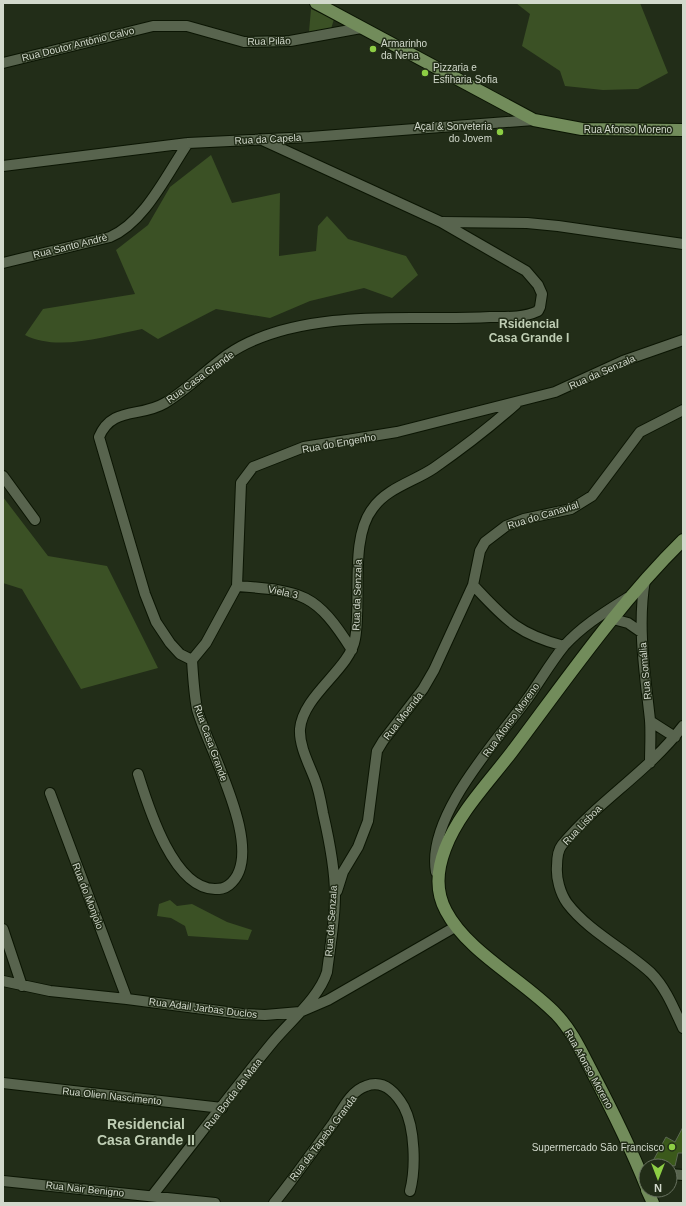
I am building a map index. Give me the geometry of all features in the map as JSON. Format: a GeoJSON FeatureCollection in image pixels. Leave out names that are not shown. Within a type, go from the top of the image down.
{"type":"FeatureCollection","features":[{"type":"Feature","properties":{"kind":"main road","name":"Rua Afonso Moreno"},"geometry":{"type":"LineString","coordinates":[[316,3],[534,120],[582,130],[683,130]]}},
{"type":"Feature","properties":{"kind":"main road","name":"Rua Afonso Moreno"},"geometry":{"type":"LineString","coordinates":[[638,1163],[615,1115],[574,1038],[559,1017],[536,994],[471,944],[455,927],[444,909],[438,887],[438,879],[444,850],[452,832],[571,671],[645,580],[683,540]]}},
{"type":"Feature","properties":{"kind":"street","name":"Rua Pilão"},"geometry":{"type":"LineString","coordinates":[[153,26],[187,26],[244,42],[290,41],[361,28]]}},
{"type":"Feature","properties":{"kind":"street","name":"Rua Doutor Antônio Calvo"},"geometry":{"type":"LineString","coordinates":[[3,63],[153,26]]}},
{"type":"Feature","properties":{"kind":"street","name":"Rua da Capela"},"geometry":{"type":"LineString","coordinates":[[3,166],[188,143],[260,140],[534,120]]}},
{"type":"Feature","properties":{"kind":"street","name":"Rua Casa Grande"},"geometry":{"type":"LineString","coordinates":[[138,774],[147,804],[173,859],[190,879],[199,886],[208,889],[222,889],[229,885],[236,877],[241,864],[243,850],[240,828],[227,786],[197,709],[192,660],[180,654],[170,643],[156,622],[145,594],[98,437],[102,428],[114,418],[148,411],[165,403],[228,354],[256,339],[286,330],[332,321],[380,318],[469,318],[528,316],[538,311],[540,307],[542,294],[538,285],[526,271],[441,222],[260,140]]}},
{"type":"Feature","properties":{"kind":"street","name":"Rua Santo Andrè"},"geometry":{"type":"LineString","coordinates":[[3,263],[121,232],[140,216],[188,143]]}},
{"type":"Feature","properties":{"kind":"street"},"geometry":{"type":"LineString","coordinates":[[441,222],[527,223],[683,244]]}},
{"type":"Feature","properties":{"kind":"street","name":"Rua da Senzala"},"geometry":{"type":"LineString","coordinates":[[300,1012],[326,976],[335,896],[333,869],[323,813],[316,782],[301,743],[300,729],[304,714],[320,690],[352,650],[357,628],[358,558],[363,528],[372,508],[382,498],[433,469],[483,432],[516,404],[555,392],[623,361],[683,340]]}},
{"type":"Feature","properties":{"kind":"street","name":"Rua do Engenho"},"geometry":{"type":"LineString","coordinates":[[192,660],[206,643],[237,586],[241,483],[253,466],[304,447],[398,432],[464,414],[516,404]]}},
{"type":"Feature","properties":{"kind":"street","name":"Rua do Canavial"},"geometry":{"type":"LineString","coordinates":[[473,585],[480,551],[485,542],[497,532],[524,519],[558,513],[582,504],[592,496],[640,432],[683,410]]}},
{"type":"Feature","properties":{"kind":"street"},"geometry":{"type":"LineString","coordinates":[[3,476],[35,520]]}},
{"type":"Feature","properties":{"kind":"street","name":"Rua Somália"},"geometry":{"type":"LineString","coordinates":[[645,580],[642,600],[641,632],[645,688],[650,721],[650,763]]}},
{"type":"Feature","properties":{"kind":"street"},"geometry":{"type":"LineString","coordinates":[[473,585],[506,620],[522,631],[546,642],[564,646]]}},
{"type":"Feature","properties":{"kind":"street","name":"Rua Moenda"},"geometry":{"type":"LineString","coordinates":[[335,896],[343,872],[358,848],[368,821],[378,751],[383,741],[427,683],[445,648],[473,585]]}},
{"type":"Feature","properties":{"kind":"street","name":"Viela 3"},"geometry":{"type":"LineString","coordinates":[[237,586],[270,589],[301,596],[318,605],[329,616],[352,650]]}},
{"type":"Feature","properties":{"kind":"street","name":"Rua Afonso Moreno"},"geometry":{"type":"LineString","coordinates":[[438,879],[435,865],[441,829],[457,795],[564,646],[585,627],[635,592]]}},
{"type":"Feature","properties":{"kind":"street"},"geometry":{"type":"LineString","coordinates":[[613,619],[628,623],[641,632]]}},
{"type":"Feature","properties":{"kind":"street"},"geometry":{"type":"LineString","coordinates":[[650,721],[675,737]]}},
{"type":"Feature","properties":{"kind":"street","name":"Rua Lisboa"},"geometry":{"type":"LineString","coordinates":[[683,726],[675,737],[650,763],[600,806],[569,836],[560,848],[556,874],[567,902],[587,922],[651,974],[663,986],[683,1028]]}},
{"type":"Feature","properties":{"kind":"street","name":"Rua do Monjolo"},"geometry":{"type":"LineString","coordinates":[[50,793],[127,999]]}},
{"type":"Feature","properties":{"kind":"street","name":"Rua Adail Jarbas Duclos"},"geometry":{"type":"LineString","coordinates":[[3,981],[50,991],[127,999],[242,1014],[265,1015],[300,1012],[328,1000],[455,927]]}},
{"type":"Feature","properties":{"kind":"street"},"geometry":{"type":"LineString","coordinates":[[3,929],[22,986]]}},
{"type":"Feature","properties":{"kind":"street","name":"Rua Borda da Mata"},"geometry":{"type":"LineString","coordinates":[[152,1196],[272,1042],[300,1012]]}},
{"type":"Feature","properties":{"kind":"street","name":"Rua Olien Nascimento"},"geometry":{"type":"LineString","coordinates":[[3,1084],[222,1108]]}},
{"type":"Feature","properties":{"kind":"street","name":"Rua da Tapeba Granda"},"geometry":{"type":"LineString","coordinates":[[274,1203],[347,1102],[365,1086],[377,1084],[391,1090],[408,1115],[413,1151],[412,1183],[410,1191]]}},
{"type":"Feature","properties":{"kind":"street","name":"Rua Nair Benigno"},"geometry":{"type":"LineString","coordinates":[[3,1181],[215,1203]]}},
{"type":"Feature","properties":{"kind":"green space"},"geometry":{"type":"Polygon","coordinates":[[[516,3],[640,3],[668,73],[638,89],[603,90],[565,86],[560,71],[522,46],[530,14],[516,3]]]}},
{"type":"Feature","properties":{"kind":"green space"},"geometry":{"type":"Polygon","coordinates":[[[311,9],[334,19],[331,29],[309,32],[311,9]]]}},
{"type":"Feature","properties":{"kind":"green space"},"geometry":{"type":"Polygon","coordinates":[[[211,155],[232,203],[280,193],[279,256],[316,251],[318,226],[327,216],[348,239],[406,256],[418,275],[392,298],[364,288],[310,301],[270,318],[216,309],[158,339],[142,329],[82,341],[67,342],[38,340],[25,335],[43,309],[135,294],[116,250],[148,225],[170,187],[211,155]]]}},
{"type":"Feature","properties":{"kind":"green space"},"geometry":{"type":"Polygon","coordinates":[[[3,497],[48,556],[107,566],[158,668],[81,689],[22,589],[3,583],[3,497]]]}},
{"type":"Feature","properties":{"kind":"green space"},"geometry":{"type":"Polygon","coordinates":[[[170,900],[177,906],[192,904],[227,922],[252,930],[248,940],[188,936],[185,926],[171,918],[157,916],[159,904],[170,900]]]}},
{"type":"Feature","properties":{"kind":"building","name":"Supermercado São Francisco"},"geometry":{"type":"Polygon","coordinates":[[[683,1127],[683,1153],[678,1153],[677,1158],[655,1158],[666,1137],[675,1142],[683,1127]]]}},
{"type":"Feature","properties":{"kind":"place","name":"Armarinho da Nena"},"geometry":{"type":"Point","coordinates":[373,49]}},
{"type":"Feature","properties":{"kind":"place","name":"Pizzaria e Esfiharia Sofia"},"geometry":{"type":"Point","coordinates":[425,73]}},
{"type":"Feature","properties":{"kind":"place","name":"Açaí & Sorveteria do Jovem"},"geometry":{"type":"Point","coordinates":[500,132]}},
{"type":"Feature","properties":{"kind":"place","name":"Supermercado São Francisco"},"geometry":{"type":"Point","coordinates":[672,1147]}},
{"type":"Feature","properties":{"kind":"district","name":"Rsidencial Casa Grande I"},"geometry":{"type":"Point","coordinates":[529,331]}},
{"type":"Feature","properties":{"kind":"district","name":"Residencial Casa Grande II"},"geometry":{"type":"Point","coordinates":[146,1132]}}]}
